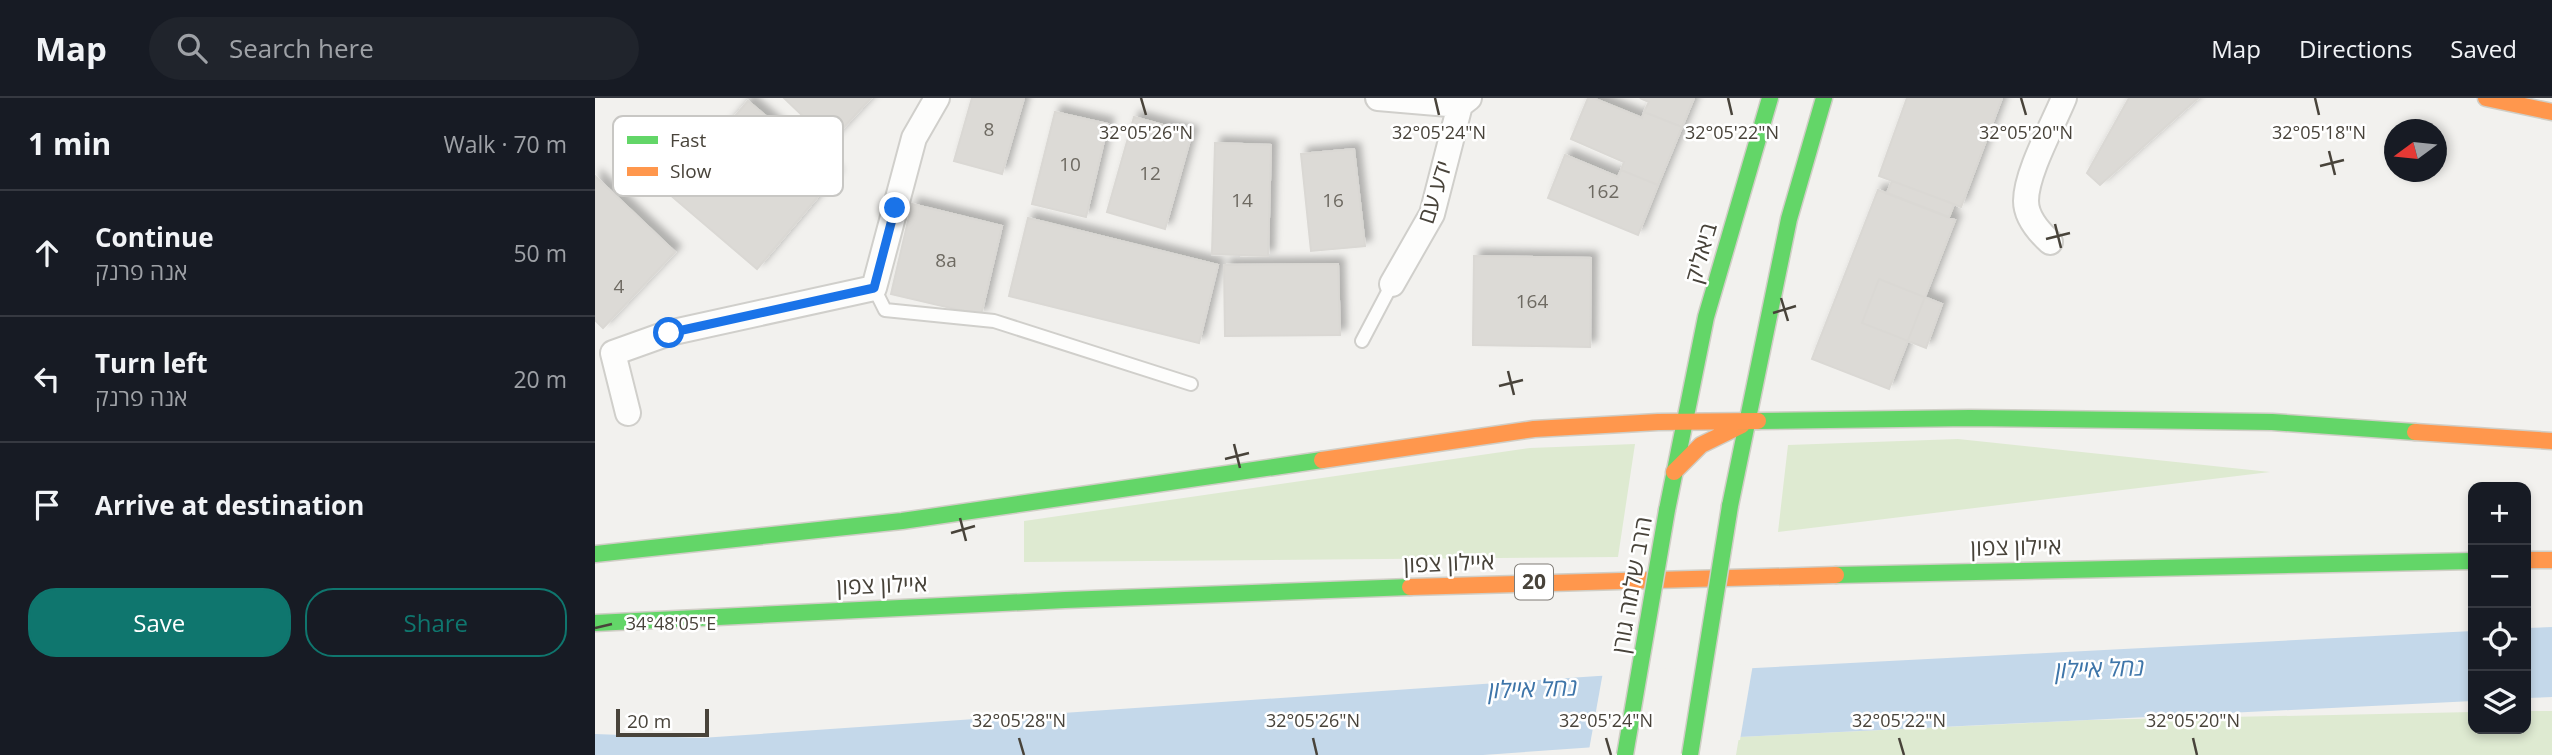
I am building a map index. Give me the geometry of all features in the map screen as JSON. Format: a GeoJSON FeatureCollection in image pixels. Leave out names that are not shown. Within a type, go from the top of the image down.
{"type":"FeatureCollection","features":[{"type":"Feature","properties":{"kind":"main road","name":"ביאליק"},"geometry":{"type":"LineString","coordinates":[[1684,422],[1706,317],[1770,98]]}},
{"type":"Feature","properties":{"kind":"main road"},"geometry":{"type":"LineString","coordinates":[[1690,755],[1730,506],[1747,422],[1789,219],[1824,98]]}},
{"type":"Feature","properties":{"kind":"main road"},"geometry":{"type":"LineString","coordinates":[[2486,98],[2552,112]]}},
{"type":"Feature","properties":{"kind":"main road"},"geometry":{"type":"LineString","coordinates":[[595,554],[902,521],[1534,429],[1658,422],[1970,418],[2272,422],[2552,441]]}},
{"type":"Feature","properties":{"kind":"main road","name":"הרב שלמה גורן"},"geometry":{"type":"LineString","coordinates":[[1625,755],[1684,422]]}},
{"type":"Feature","properties":{"kind":"main road"},"geometry":{"type":"LineString","coordinates":[[1674,472],[1701,445],[1747,422]]}},
{"type":"Feature","properties":{"kind":"main road"},"geometry":{"type":"LineString","coordinates":[[2531,561],[2552,560]]}},
{"type":"Feature","properties":{"kind":"main road","name":"איילון צפון"},"geometry":{"type":"LineString","coordinates":[[595,624],[855,608],[1591,580],[2468,561]]}},
{"type":"Feature","properties":{"kind":"street"},"geometry":{"type":"LineString","coordinates":[[628,413],[613,353],[669,333],[874,288],[914,138],[937,98]]}},
{"type":"Feature","properties":{"kind":"street"},"geometry":{"type":"LineString","coordinates":[[1378,98],[1464,101]]}},
{"type":"Feature","properties":{"kind":"street"},"geometry":{"type":"LineString","coordinates":[[2050,242],[2035,230],[2026,203],[2029,183],[2064,98]]}},
{"type":"Feature","properties":{"kind":"street","name":"ידע עם"},"geometry":{"type":"LineString","coordinates":[[1392,284],[1432,214],[1464,101]]}},
{"type":"Feature","properties":{"kind":"lane"},"geometry":{"type":"LineString","coordinates":[[1362,341],[1392,284]]}},
{"type":"Feature","properties":{"kind":"lane"},"geometry":{"type":"LineString","coordinates":[[874,288],[885,310],[994,321],[1191,384]]}},
{"type":"Feature","properties":{"kind":"green space"},"geometry":{"type":"Polygon","coordinates":[[[1958,439],[2270,472],[1778,532],[1788,445],[1958,439]]]}},
{"type":"Feature","properties":{"kind":"green space"},"geometry":{"type":"Polygon","coordinates":[[[1635,444],[1618,557],[1024,562],[1024,521],[1530,448],[1635,444]]]}},
{"type":"Feature","properties":{"kind":"green space"},"geometry":{"type":"Polygon","coordinates":[[[2531,711],[2552,711],[2552,755],[1736,755],[1739,737],[2088,720],[2468,712],[2468,734],[2531,734],[2531,711]]]}},
{"type":"Feature","properties":{"kind":"water"},"geometry":{"type":"Polygon","coordinates":[[[2552,627],[2552,697],[2531,698],[2531,628],[2552,627]]]}},
{"type":"Feature","properties":{"kind":"water","name":"נחל איילון"},"geometry":{"type":"Polygon","coordinates":[[[2468,631],[2468,701],[1739,737],[1483,755],[595,755],[595,734],[701,738],[1598,676],[2468,631]]]}},
{"type":"Feature","properties":{"kind":"pier"},"geometry":{"type":"Polygon","coordinates":[[[1753,664],[1740,740],[1589,750],[1603,672],[1753,664]]]}},
{"type":"Feature","properties":{"kind":"building"},"geometry":{"type":"Polygon","coordinates":[[[784,98],[871,98],[843,128],[843,116],[803,116],[784,98]]]}},
{"type":"Feature","properties":{"kind":"building"},"geometry":{"type":"Polygon","coordinates":[[[972,98],[1024,98],[1002,174],[954,161],[972,98]]]}},
{"type":"Feature","properties":{"kind":"building"},"geometry":{"type":"Polygon","coordinates":[[[1588,98],[1642,118],[1644,112],[1682,127],[1658,185],[1621,170],[1624,162],[1571,139],[1588,98]]]}},
{"type":"Feature","properties":{"kind":"building"},"geometry":{"type":"Polygon","coordinates":[[[1640,98],[1694,98],[1682,127],[1644,112],[1649,102],[1640,98]]]}},
{"type":"Feature","properties":{"kind":"building"},"geometry":{"type":"Polygon","coordinates":[[[1907,98],[2002,98],[1961,207],[1879,176],[1907,98]]]}},
{"type":"Feature","properties":{"kind":"building"},"geometry":{"type":"Polygon","coordinates":[[[2129,98],[2198,98],[2100,185],[2087,173],[2129,98]]]}},
{"type":"Feature","properties":{"kind":"building"},"geometry":{"type":"Polygon","coordinates":[[[748,101],[766,116],[735,116],[748,101]]]}},
{"type":"Feature","properties":{"kind":"building"},"geometry":{"type":"Polygon","coordinates":[[[1055,112],[1108,124],[1086,217],[1032,204],[1055,112]]]}},
{"type":"Feature","properties":{"kind":"building"},"geometry":{"type":"Polygon","coordinates":[[[1134,117],[1192,133],[1165,229],[1107,212],[1134,117]]]}},
{"type":"Feature","properties":{"kind":"building"},"geometry":{"type":"Polygon","coordinates":[[[1215,143],[1271,145],[1268,256],[1212,254],[1215,143]]]}},
{"type":"Feature","properties":{"kind":"building"},"geometry":{"type":"Polygon","coordinates":[[[1354,149],[1365,246],[1311,251],[1301,154],[1354,149]]]}},
{"type":"Feature","properties":{"kind":"building"},"geometry":{"type":"Polygon","coordinates":[[[1565,155],[1618,177],[1621,170],[1658,185],[1638,235],[1548,198],[1565,155]]]}},
{"type":"Feature","properties":{"kind":"building"},"geometry":{"type":"Polygon","coordinates":[[[595,176],[613,196],[675,252],[603,328],[595,320],[595,176]]]}},
{"type":"Feature","properties":{"kind":"building"},"geometry":{"type":"Polygon","coordinates":[[[1892,181],[1954,204],[1949,217],[1887,193],[1892,181]]]}},
{"type":"Feature","properties":{"kind":"building"},"geometry":{"type":"Polygon","coordinates":[[[1878,190],[1955,220],[1889,389],[1812,359],[1878,190]]]}},
{"type":"Feature","properties":{"kind":"building"},"geometry":{"type":"Polygon","coordinates":[[[671,196],[818,196],[757,269],[671,196]]]}},
{"type":"Feature","properties":{"kind":"building"},"geometry":{"type":"Polygon","coordinates":[[[912,204],[1002,226],[981,315],[891,294],[912,204]]]}},
{"type":"Feature","properties":{"kind":"building"},"geometry":{"type":"Polygon","coordinates":[[[1028,218],[1218,265],[1199,343],[1009,296],[1028,218]]]}},
{"type":"Feature","properties":{"kind":"building"},"geometry":{"type":"Polygon","coordinates":[[[1474,256],[1591,258],[1590,347],[1473,345],[1474,256]]]}},
{"type":"Feature","properties":{"kind":"building"},"geometry":{"type":"Polygon","coordinates":[[[1338,264],[1340,335],[1225,336],[1224,265],[1338,264]]]}},
{"type":"Feature","properties":{"kind":"building"},"geometry":{"type":"Polygon","coordinates":[[[1879,279],[1942,304],[1926,348],[1862,323],[1879,279]]]}},
{"type":"Feature","properties":{"kind":"traffic: fast"},"geometry":{"type":"LineString","coordinates":[[1667,510],[1706,317],[1770,98]]}},
{"type":"Feature","properties":{"kind":"traffic: fast"},"geometry":{"type":"LineString","coordinates":[[1730,506],[1789,219],[1824,98]]}},
{"type":"Feature","properties":{"kind":"traffic: fast"},"geometry":{"type":"LineString","coordinates":[[1758,421],[1970,418],[2272,422],[2415,432]]}},
{"type":"Feature","properties":{"kind":"traffic: fast"},"geometry":{"type":"LineString","coordinates":[[595,554],[902,521],[1322,460]]}},
{"type":"Feature","properties":{"kind":"traffic: fast"},"geometry":{"type":"LineString","coordinates":[[1690,755],[1730,506]]}},
{"type":"Feature","properties":{"kind":"traffic: fast"},"geometry":{"type":"LineString","coordinates":[[1625,755],[1667,510]]}},
{"type":"Feature","properties":{"kind":"traffic: fast"},"geometry":{"type":"LineString","coordinates":[[1836,575],[2468,561]]}},
{"type":"Feature","properties":{"kind":"traffic: fast"},"geometry":{"type":"LineString","coordinates":[[595,623],[1065,600],[1410,587]]}},
{"type":"Feature","properties":{"kind":"traffic: slow"},"geometry":{"type":"LineString","coordinates":[[2486,98],[2552,112]]}},
{"type":"Feature","properties":{"kind":"traffic: slow"},"geometry":{"type":"LineString","coordinates":[[1322,460],[1534,429],[1658,422],[1758,421]]}},
{"type":"Feature","properties":{"kind":"traffic: slow"},"geometry":{"type":"LineString","coordinates":[[1674,472],[1701,445],[1742,425]]}},
{"type":"Feature","properties":{"kind":"traffic: slow"},"geometry":{"type":"LineString","coordinates":[[2415,432],[2552,441]]}},
{"type":"Feature","properties":{"kind":"traffic: slow"},"geometry":{"type":"LineString","coordinates":[[2531,560],[2552,560]]}},
{"type":"Feature","properties":{"kind":"traffic: slow"},"geometry":{"type":"LineString","coordinates":[[1410,587],[1836,575]]}},
{"type":"Feature","properties":{"kind":"route"},"geometry":{"type":"LineString","coordinates":[[669,333],[874,288],[895,208]]}}]}
